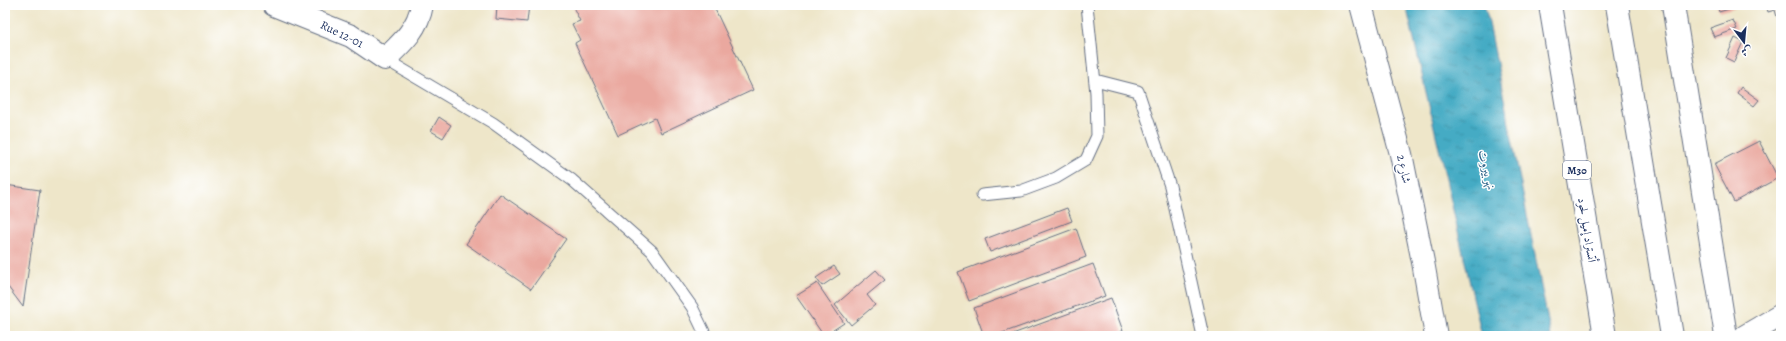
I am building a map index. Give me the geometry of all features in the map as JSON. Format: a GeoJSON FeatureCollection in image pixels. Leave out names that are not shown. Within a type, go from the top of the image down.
{"type":"FeatureCollection","features":[{"type":"Feature","properties":{"kind":"main road","name":"Rue 12-01"},"geometry":{"type":"LineString","coordinates":[[274,5],[351,36],[386,59]]}},
{"type":"Feature","properties":{"kind":"main road"},"geometry":{"type":"LineString","coordinates":[[386,59],[417,24],[422,5]]}},
{"type":"Feature","properties":{"kind":"main road","name":"شارع 2"},"geometry":{"type":"LineString","coordinates":[[1361,5],[1401,154],[1423,262],[1436,336]]}},
{"type":"Feature","properties":{"kind":"main road","name":"أتستراد إميل لحود"},"geometry":{"type":"LineString","coordinates":[[1550,5],[1605,336]]}},
{"type":"Feature","properties":{"kind":"main road"},"geometry":{"type":"LineString","coordinates":[[1617,5],[1672,336]]}},
{"type":"Feature","properties":{"kind":"main road"},"geometry":{"type":"LineString","coordinates":[[1673,5],[1726,336]]}},
{"type":"Feature","properties":{"kind":"main road"},"geometry":{"type":"LineString","coordinates":[[1745,336],[1781,315]]}},
{"type":"Feature","properties":{"kind":"lane"},"geometry":{"type":"LineString","coordinates":[[982,195],[1021,191],[1056,178],[1086,160],[1097,136],[1095,80],[1087,5]]}},
{"type":"Feature","properties":{"kind":"lane"},"geometry":{"type":"LineString","coordinates":[[386,59],[493,123],[572,180],[652,251],[692,307],[706,336]]}},
{"type":"Feature","properties":{"kind":"lane"},"geometry":{"type":"LineString","coordinates":[[1095,80],[1138,91],[1170,186],[1203,336]]}},
{"type":"Feature","properties":{"kind":"water","name":"نهر بيروت"},"geometry":{"type":"Polygon","coordinates":[[[1406,5],[1484,5],[1488,18],[1551,336],[1482,336],[1406,5]]]}},
{"type":"Feature","properties":{"kind":"building"},"geometry":{"type":"Polygon","coordinates":[[[497,5],[529,5],[527,22],[496,19],[497,5]]]}},
{"type":"Feature","properties":{"kind":"building"},"geometry":{"type":"Polygon","coordinates":[[[572,5],[713,5],[753,90],[661,133],[655,118],[618,135],[575,43],[580,40],[572,24],[580,21],[572,5]]]}},
{"type":"Feature","properties":{"kind":"building"},"geometry":{"type":"Polygon","coordinates":[[[1717,5],[1742,5],[1719,12],[1717,5]]]}},
{"type":"Feature","properties":{"kind":"building"},"geometry":{"type":"Polygon","coordinates":[[[1766,5],[1781,5],[1781,16],[1777,17],[1775,10],[1768,12],[1766,5]]]}},
{"type":"Feature","properties":{"kind":"building"},"geometry":{"type":"Polygon","coordinates":[[[1733,20],[1737,29],[1714,37],[1710,28],[1733,20]]]}},
{"type":"Feature","properties":{"kind":"building"},"geometry":{"type":"Polygon","coordinates":[[[1735,38],[1743,42],[1734,62],[1726,58],[1735,38]]]}},
{"type":"Feature","properties":{"kind":"building"},"geometry":{"type":"Polygon","coordinates":[[[1741,87],[1759,100],[1754,106],[1737,93],[1741,87]]]}},
{"type":"Feature","properties":{"kind":"building"},"geometry":{"type":"Polygon","coordinates":[[[439,117],[451,125],[443,138],[431,131],[439,117]]]}},
{"type":"Feature","properties":{"kind":"building"},"geometry":{"type":"Polygon","coordinates":[[[1759,141],[1778,178],[1734,202],[1714,164],[1759,141]]]}},
{"type":"Feature","properties":{"kind":"building"},"geometry":{"type":"Polygon","coordinates":[[[5,185],[40,190],[23,307],[5,283],[5,185]]]}},
{"type":"Feature","properties":{"kind":"building"},"geometry":{"type":"Polygon","coordinates":[[[500,194],[566,239],[531,289],[466,244],[500,194]]]}},
{"type":"Feature","properties":{"kind":"building"},"geometry":{"type":"Polygon","coordinates":[[[1067,208],[1072,221],[990,252],[985,239],[1067,208]]]}},
{"type":"Feature","properties":{"kind":"building"},"geometry":{"type":"Polygon","coordinates":[[[1076,228],[1086,257],[969,301],[958,272],[1076,228]]]}},
{"type":"Feature","properties":{"kind":"building"},"geometry":{"type":"Polygon","coordinates":[[[1093,264],[1105,296],[994,336],[984,336],[974,308],[1093,264]]]}},
{"type":"Feature","properties":{"kind":"building"},"geometry":{"type":"Polygon","coordinates":[[[834,266],[840,274],[822,286],[816,278],[834,266]]]}},
{"type":"Feature","properties":{"kind":"building"},"geometry":{"type":"Polygon","coordinates":[[[876,270],[885,280],[867,295],[875,305],[851,325],[835,305],[876,270]]]}},
{"type":"Feature","properties":{"kind":"building"},"geometry":{"type":"Polygon","coordinates":[[[817,283],[844,323],[824,336],[796,296],[817,283]]]}},
{"type":"Feature","properties":{"kind":"building"},"geometry":{"type":"Polygon","coordinates":[[[1111,298],[1123,331],[1109,336],[1007,336],[1111,298]]]}}]}
